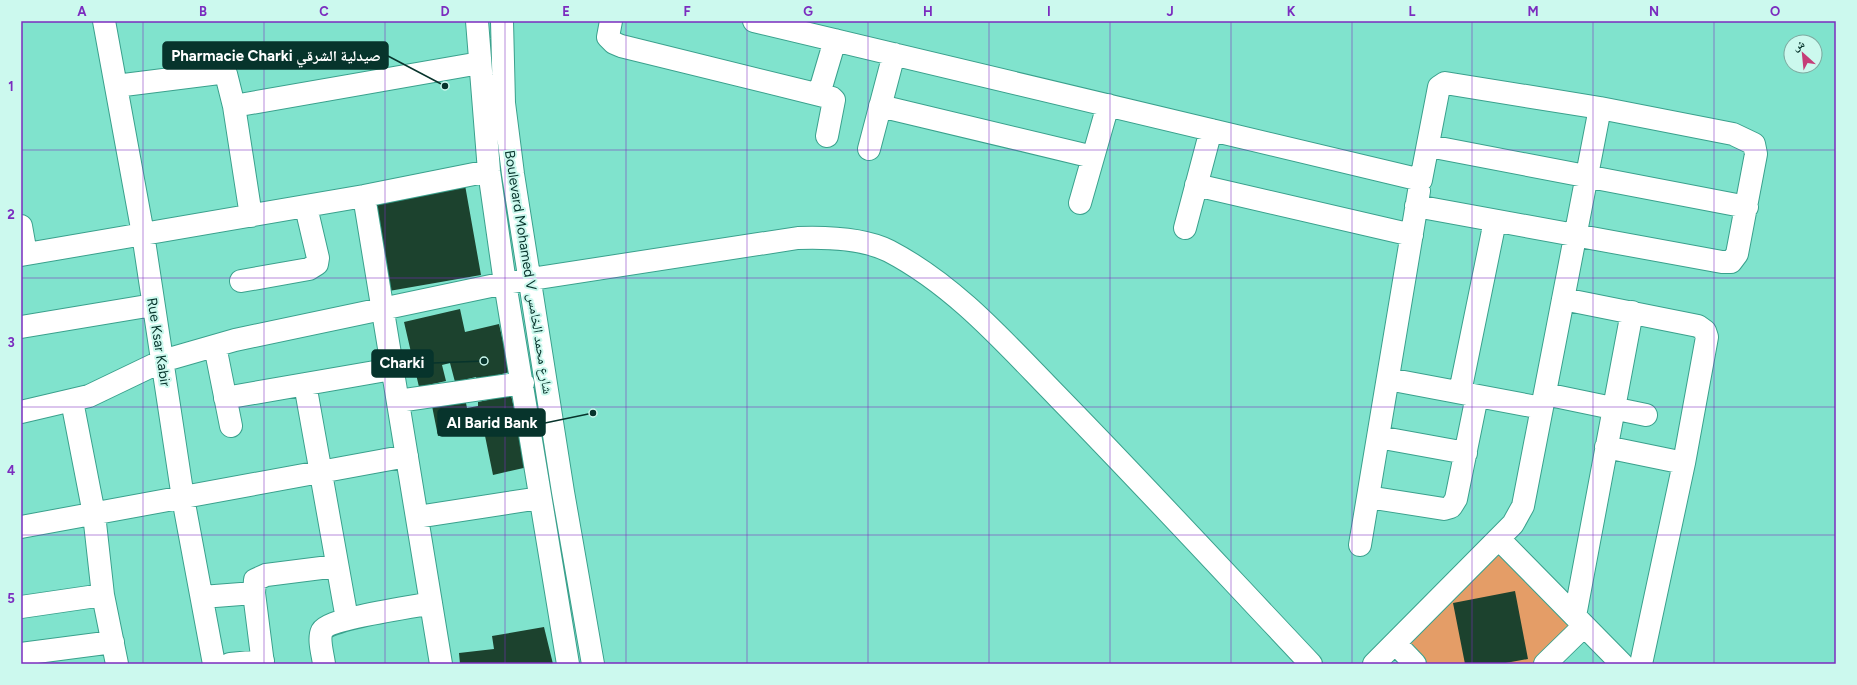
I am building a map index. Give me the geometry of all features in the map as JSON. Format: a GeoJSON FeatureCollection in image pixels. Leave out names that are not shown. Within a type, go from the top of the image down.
{"type":"FeatureCollection","features":[{"type":"Feature","properties":{"kind":"street","name":"Rue Ksar Kabir"},"geometry":{"type":"LineString","coordinates":[[104,21],[143,234],[183,498],[214,664]]}},
{"type":"Feature","properties":{"kind":"street","name":"Boulevard Mohamed V شارع محمد الخامس"},"geometry":{"type":"LineString","coordinates":[[477,21],[489,172],[540,498],[568,664]]}},
{"type":"Feature","properties":{"kind":"street","name":"Boulevard Mohamed V شارع محمد الخامس"},"geometry":{"type":"LineString","coordinates":[[502,21],[504,103],[523,241],[531,280],[563,492],[593,664]]}},
{"type":"Feature","properties":{"kind":"street"},"geometry":{"type":"LineString","coordinates":[[611,21],[608,37],[614,43],[621,46],[819,94],[833,99],[827,136]]}},
{"type":"Feature","properties":{"kind":"street"},"geometry":{"type":"LineString","coordinates":[[754,21],[1421,180]]}},
{"type":"Feature","properties":{"kind":"street"},"geometry":{"type":"LineString","coordinates":[[819,94],[835,40]]}},
{"type":"Feature","properties":{"kind":"street"},"geometry":{"type":"LineString","coordinates":[[869,149],[894,54]]}},
{"type":"Feature","properties":{"kind":"street"},"geometry":{"type":"LineString","coordinates":[[234,106],[480,63]]}},
{"type":"Feature","properties":{"kind":"street"},"geometry":{"type":"LineString","coordinates":[[116,86],[222,72],[228,78],[234,106],[251,216]]}},
{"type":"Feature","properties":{"kind":"street"},"geometry":{"type":"LineString","coordinates":[[1360,545],[1416,206],[1429,146],[1438,87],[1445,83],[1600,108],[1733,134],[1754,144],[1756,154],[1737,254],[1731,262],[1722,262],[1575,236],[1416,206]]}},
{"type":"Feature","properties":{"kind":"street"},"geometry":{"type":"LineString","coordinates":[[1080,203],[1108,105]]}},
{"type":"Feature","properties":{"kind":"street"},"geometry":{"type":"LineString","coordinates":[[880,106],[1093,157]]}},
{"type":"Feature","properties":{"kind":"street"},"geometry":{"type":"LineString","coordinates":[[1374,664],[1499,539],[1513,524],[1523,506],[1600,108]]}},
{"type":"Feature","properties":{"kind":"street"},"geometry":{"type":"LineString","coordinates":[[1185,228],[1210,130]]}},
{"type":"Feature","properties":{"kind":"street"},"geometry":{"type":"LineString","coordinates":[[1429,146],[1747,207]]}},
{"type":"Feature","properties":{"kind":"street"},"geometry":{"type":"LineString","coordinates":[[21,226],[23,255],[306,207],[489,172]]}},
{"type":"Feature","properties":{"kind":"street"},"geometry":{"type":"LineString","coordinates":[[1196,185],[1412,235]]}},
{"type":"Feature","properties":{"kind":"street"},"geometry":{"type":"LineString","coordinates":[[364,196],[441,664]]}},
{"type":"Feature","properties":{"kind":"street"},"geometry":{"type":"LineString","coordinates":[[241,281],[309,269],[317,264],[318,258],[306,207]]}},
{"type":"Feature","properties":{"kind":"street"},"geometry":{"type":"LineString","coordinates":[[1368,497],[1447,509],[1451,507],[1456,499],[1466,453],[1469,394],[1496,221]]}},
{"type":"Feature","properties":{"kind":"street"},"geometry":{"type":"LineString","coordinates":[[21,412],[72,401],[96,393],[162,361],[235,340],[506,283],[686,254],[798,238],[820,237],[844,240],[887,250],[936,280],[981,319],[1095,435],[1311,664]]}},
{"type":"Feature","properties":{"kind":"street"},"geometry":{"type":"LineString","coordinates":[[1563,299],[1698,326],[1705,331],[1707,337],[1684,463],[1641,664]]}},
{"type":"Feature","properties":{"kind":"street"},"geometry":{"type":"LineString","coordinates":[[21,327],[153,305]]}},
{"type":"Feature","properties":{"kind":"street"},"geometry":{"type":"LineString","coordinates":[[1545,664],[1580,621],[1606,447],[1632,312]]}},
{"type":"Feature","properties":{"kind":"street"},"geometry":{"type":"LineString","coordinates":[[215,346],[231,426]]}},
{"type":"Feature","properties":{"kind":"street"},"geometry":{"type":"LineString","coordinates":[[225,398],[392,369]]}},
{"type":"Feature","properties":{"kind":"street"},"geometry":{"type":"LineString","coordinates":[[1388,379],[1469,394],[1613,408],[1646,415]]}},
{"type":"Feature","properties":{"kind":"street"},"geometry":{"type":"LineString","coordinates":[[398,401],[522,383]]}},
{"type":"Feature","properties":{"kind":"street"},"geometry":{"type":"LineString","coordinates":[[305,384],[347,619]]}},
{"type":"Feature","properties":{"kind":"street"},"geometry":{"type":"LineString","coordinates":[[72,401],[94,514],[103,595],[117,664]]}},
{"type":"Feature","properties":{"kind":"street"},"geometry":{"type":"LineString","coordinates":[[1378,437],[1466,453]]}},
{"type":"Feature","properties":{"kind":"street"},"geometry":{"type":"LineString","coordinates":[[1606,447],[1684,463]]}},
{"type":"Feature","properties":{"kind":"street"},"geometry":{"type":"LineString","coordinates":[[21,527],[407,456]]}},
{"type":"Feature","properties":{"kind":"street"},"geometry":{"type":"LineString","coordinates":[[417,517],[540,498]]}},
{"type":"Feature","properties":{"kind":"street"},"geometry":{"type":"LineString","coordinates":[[1499,539],[1622,664]]}},
{"type":"Feature","properties":{"kind":"street"},"geometry":{"type":"LineString","coordinates":[[230,664],[263,662],[254,592],[255,580],[262,576],[337,566]]}},
{"type":"Feature","properties":{"kind":"street"},"geometry":{"type":"LineString","coordinates":[[202,597],[254,592]]}},
{"type":"Feature","properties":{"kind":"street"},"geometry":{"type":"LineString","coordinates":[[21,607],[103,595]]}},
{"type":"Feature","properties":{"kind":"street"},"geometry":{"type":"LineString","coordinates":[[324,664],[321,638],[323,630],[326,626],[347,619],[431,604]]}},
{"type":"Feature","properties":{"kind":"street"},"geometry":{"type":"LineString","coordinates":[[21,654],[113,642]]}},
{"type":"Feature","properties":{"kind":"street"},"geometry":{"type":"LineString","coordinates":[[1395,643],[1416,664]]}},
{"type":"Feature","properties":{"kind":"shaded area"},"geometry":{"type":"Polygon","coordinates":[[[1501,548],[1578,627],[1540,664],[1425,664],[1404,642],[1501,548]]]}},
{"type":"Feature","properties":{"kind":"building"},"geometry":{"type":"Polygon","coordinates":[[[465,185],[481,275],[389,291],[373,201],[465,185]]]}},
{"type":"Feature","properties":{"kind":"building"},"geometry":{"type":"Polygon","coordinates":[[[460,309],[465,332],[499,324],[510,372],[477,380],[476,377],[455,382],[450,363],[442,365],[446,381],[419,387],[404,322],[460,309]]]}},
{"type":"Feature","properties":{"kind":"building"},"geometry":{"type":"Polygon","coordinates":[[[464,393],[467,408],[478,406],[478,402],[511,395],[528,467],[493,475],[483,426],[438,436],[431,401],[464,393]]]}},
{"type":"Feature","properties":{"kind":"building"},"geometry":{"type":"Polygon","coordinates":[[[1515,591],[1528,659],[1500,664],[1465,664],[1453,603],[1515,591]]]}},
{"type":"Feature","properties":{"kind":"building"},"geometry":{"type":"Polygon","coordinates":[[[544,627],[553,664],[460,664],[459,653],[494,649],[492,636],[544,627]]]}},
{"type":"Feature","properties":{"kind":"place","name":"Pharmacie Charki صيدلية الشرقي"},"geometry":{"type":"Point","coordinates":[445,86]}},
{"type":"Feature","properties":{"kind":"place","name":"Charki"},"geometry":{"type":"Point","coordinates":[484,361]}},
{"type":"Feature","properties":{"kind":"place","name":"Al Barid Bank"},"geometry":{"type":"Point","coordinates":[593,413]}}]}
